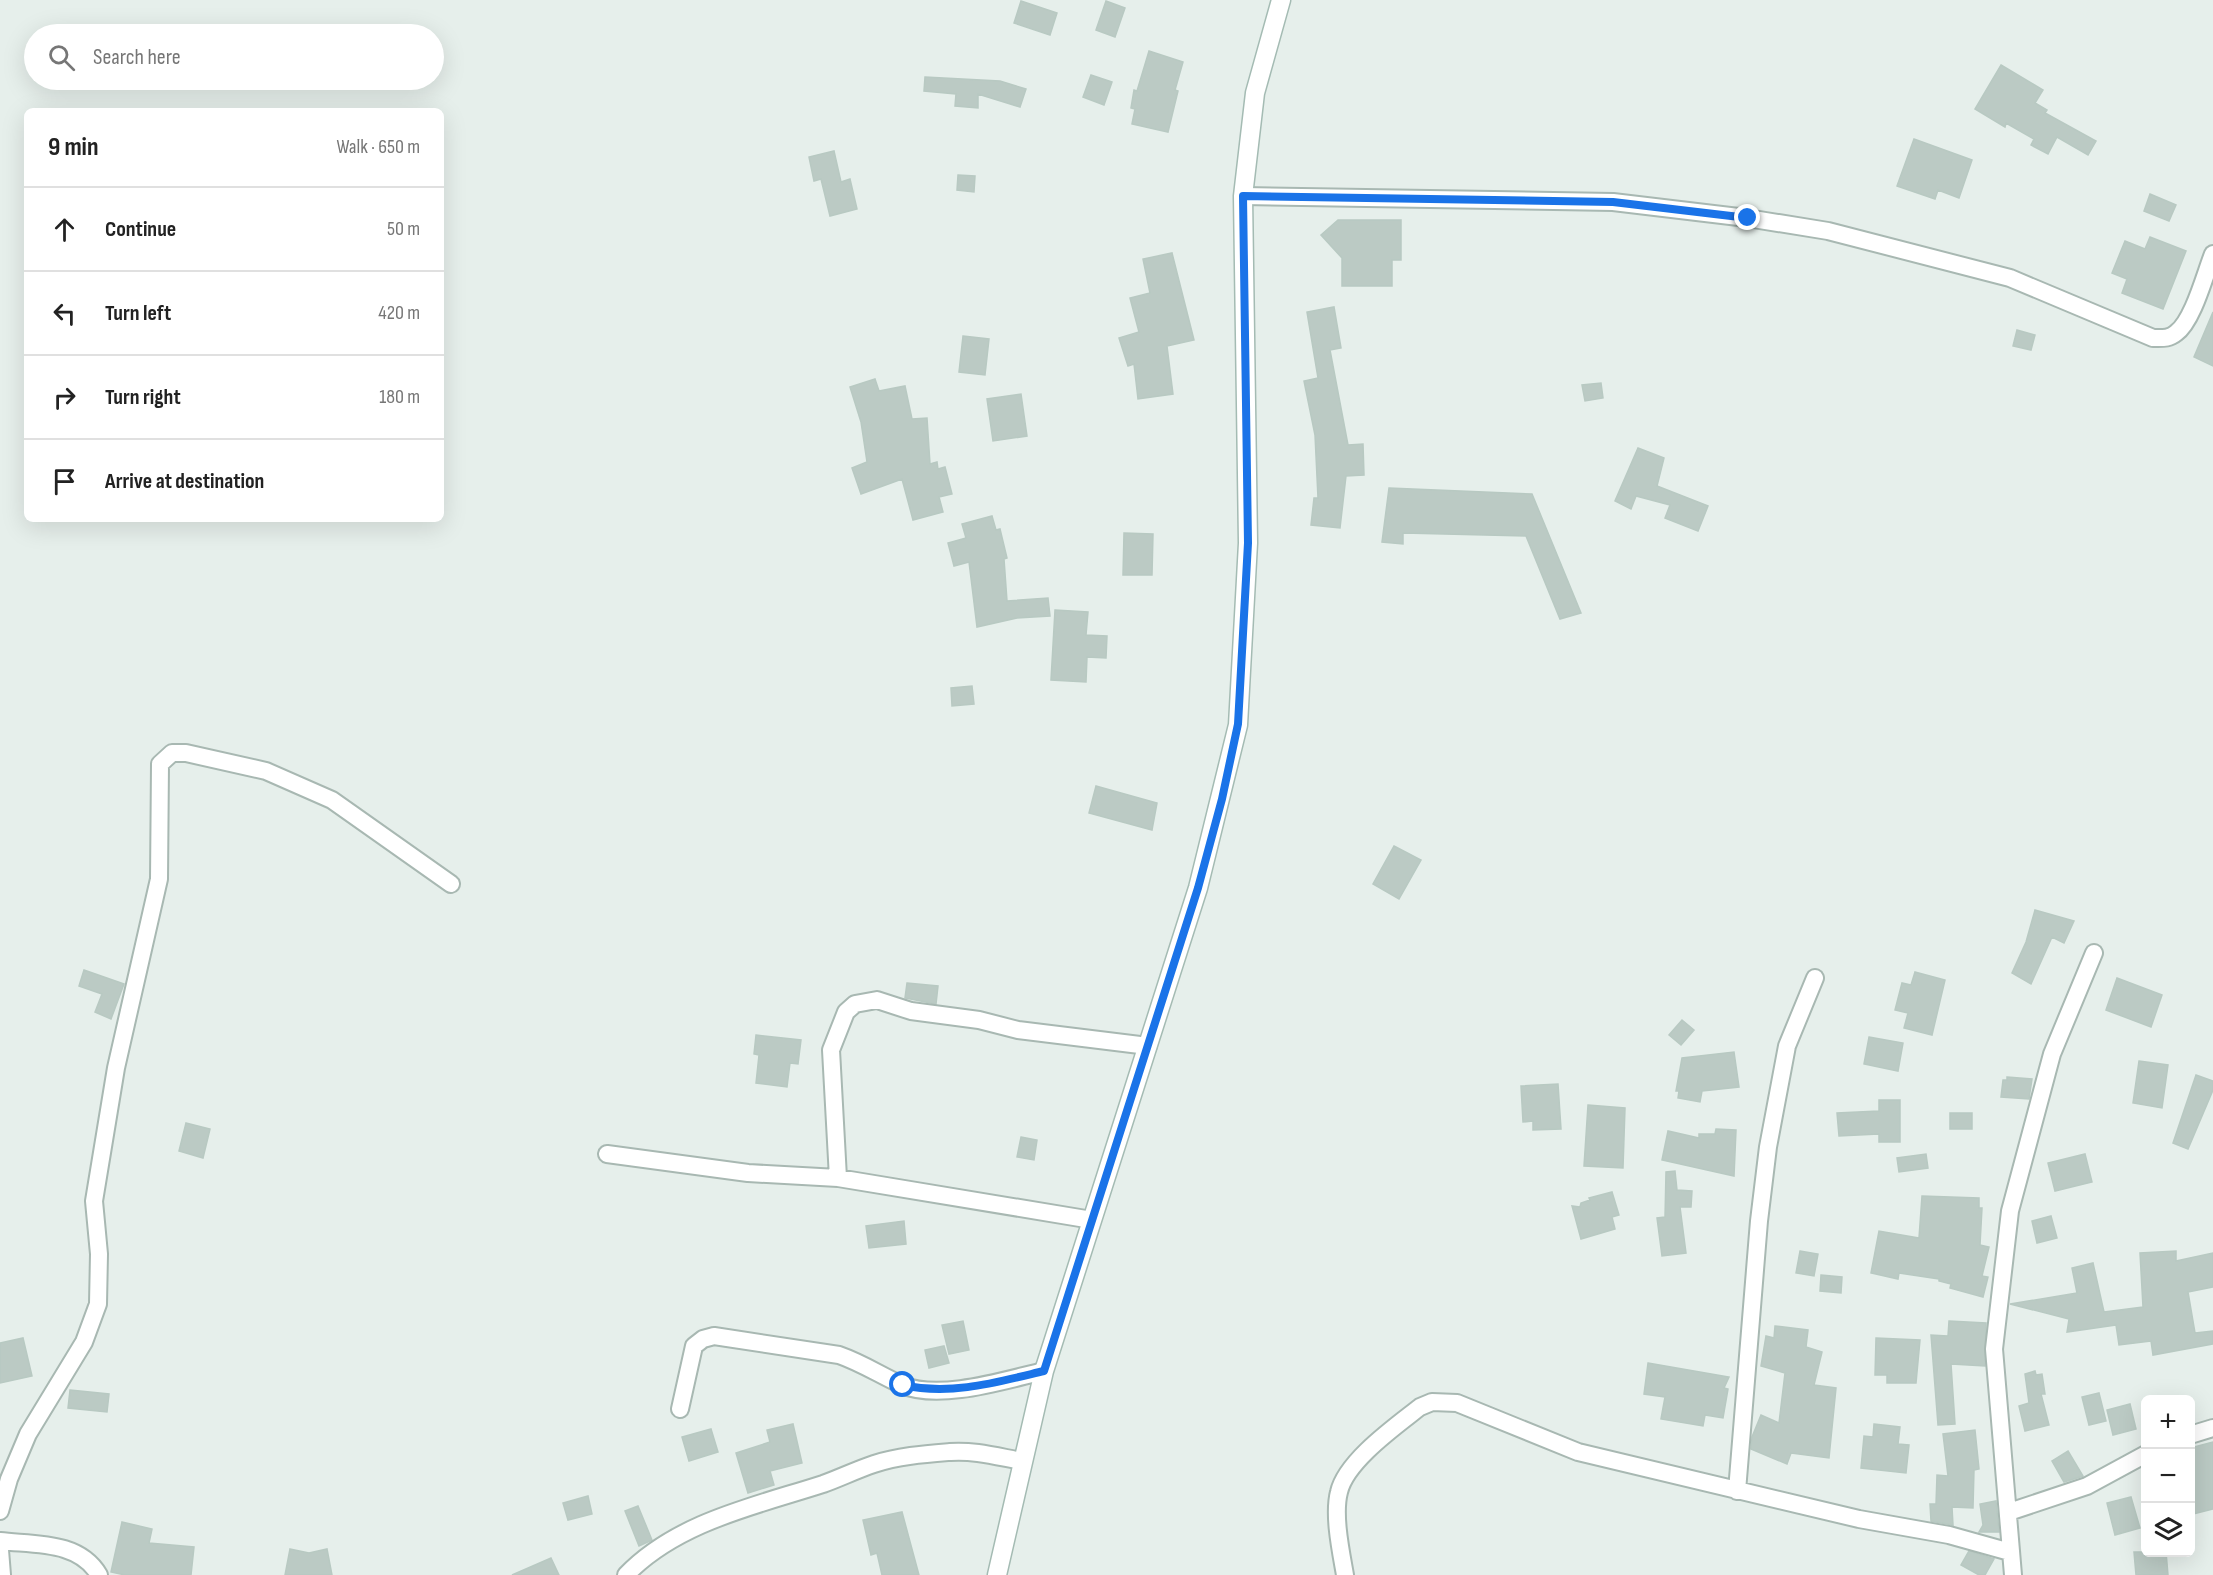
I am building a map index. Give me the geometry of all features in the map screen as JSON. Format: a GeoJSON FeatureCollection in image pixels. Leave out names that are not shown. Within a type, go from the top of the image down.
{"type":"FeatureCollection","features":[{"type":"Feature","properties":{"kind":"main road"},"geometry":{"type":"LineString","coordinates":[[997,1575],[1044,1371],[1198,888],[1219,810],[1241,704],[1248,543],[1243,196],[1255,93],[1281,0]]}},
{"type":"Feature","properties":{"kind":"street"},"geometry":{"type":"LineString","coordinates":[[1243,196],[1613,202],[1759,219],[1828,231],[2010,278],[2153,338],[2166,339],[2178,332],[2190,315],[2213,254]]}},
{"type":"Feature","properties":{"kind":"street"},"geometry":{"type":"LineString","coordinates":[[0,1511],[4,1478],[32,1426],[84,1342],[98,1304],[99,1254],[94,1201],[118,1057],[159,879],[161,807],[159,775],[160,764],[165,757],[172,753],[186,753],[266,771],[332,800],[451,884]]}},
{"type":"Feature","properties":{"kind":"street"},"geometry":{"type":"LineString","coordinates":[[2013,1575],[1995,1349],[2010,1211],[2052,1054],[2094,953]]}},
{"type":"Feature","properties":{"kind":"street"},"geometry":{"type":"LineString","coordinates":[[1737,1491],[1759,1221],[1768,1147],[1787,1046],[1815,978]]}},
{"type":"Feature","properties":{"kind":"street"},"geometry":{"type":"LineString","coordinates":[[838,1178],[831,1050],[846,1012],[855,1004],[877,1000],[911,1011],[979,1020],[1017,1030],[1148,1046]]}},
{"type":"Feature","properties":{"kind":"street"},"geometry":{"type":"LineString","coordinates":[[607,1154],[748,1173],[838,1178],[1092,1221]]}},
{"type":"Feature","properties":{"kind":"street"},"geometry":{"type":"LineString","coordinates":[[680,1409],[694,1346],[714,1336],[839,1355],[866,1365],[903,1385],[921,1389],[980,1386],[1044,1371]]}},
{"type":"Feature","properties":{"kind":"street"},"geometry":{"type":"LineString","coordinates":[[1345,1575],[1339,1540],[1339,1493],[1348,1472],[1401,1422],[1420,1407],[1432,1402],[1457,1403],[1476,1409],[1578,1452],[1859,1519],[1949,1535],[2010,1552]]}},
{"type":"Feature","properties":{"kind":"street"},"geometry":{"type":"LineString","coordinates":[[2195,1433],[2213,1428]]}},
{"type":"Feature","properties":{"kind":"street"},"geometry":{"type":"LineString","coordinates":[[626,1575],[650,1553],[698,1528],[746,1507],[824,1484],[874,1464],[898,1458],[952,1452],[980,1453],[1022,1461]]}},
{"type":"Feature","properties":{"kind":"street"},"geometry":{"type":"LineString","coordinates":[[2009,1512],[2087,1486],[2141,1456]]}},
{"type":"Feature","properties":{"kind":"street"},"geometry":{"type":"LineString","coordinates":[[0,1541],[76,1551],[93,1565],[99,1575]]}},
{"type":"Feature","properties":{"kind":"street"},"geometry":{"type":"LineString","coordinates":[[0,1550],[2,1575]]}},
{"type":"Feature","properties":{"kind":"building"},"geometry":{"type":"Polygon","coordinates":[[[1021,1],[1057,13],[1050,35],[1014,23],[1021,1]]]}},
{"type":"Feature","properties":{"kind":"building"},"geometry":{"type":"Polygon","coordinates":[[[1106,1],[1125,8],[1115,37],[1096,30],[1106,1]]]}},
{"type":"Feature","properties":{"kind":"building"},"geometry":{"type":"Polygon","coordinates":[[[1149,51],[1183,62],[1175,90],[1178,91],[1168,132],[1132,124],[1135,109],[1131,108],[1134,90],[1137,91],[1149,51]]]}},
{"type":"Feature","properties":{"kind":"building"},"geometry":{"type":"Polygon","coordinates":[[[2001,65],[2043,90],[2035,103],[2047,110],[2045,113],[2096,141],[2088,155],[2057,137],[2048,154],[2031,145],[2034,139],[2006,123],[2005,127],[1975,109],[2001,65]]]}},
{"type":"Feature","properties":{"kind":"building"},"geometry":{"type":"Polygon","coordinates":[[[1091,75],[1112,82],[1104,105],[1083,97],[1091,75]]]}},
{"type":"Feature","properties":{"kind":"building"},"geometry":{"type":"Polygon","coordinates":[[[925,77],[1000,81],[1026,89],[1020,107],[978,94],[978,108],[955,106],[956,94],[924,91],[925,77]]]}},
{"type":"Feature","properties":{"kind":"building"},"geometry":{"type":"Polygon","coordinates":[[[1914,139],[1972,160],[1959,198],[1938,190],[1935,199],[1897,186],[1914,139]]]}},
{"type":"Feature","properties":{"kind":"building"},"geometry":{"type":"Polygon","coordinates":[[[834,151],[841,182],[850,179],[857,209],[830,216],[821,179],[814,181],[809,157],[834,151]]]}},
{"type":"Feature","properties":{"kind":"building"},"geometry":{"type":"Polygon","coordinates":[[[958,175],[975,176],[974,192],[957,190],[958,175]]]}},
{"type":"Feature","properties":{"kind":"building"},"geometry":{"type":"Polygon","coordinates":[[[2150,194],[2176,205],[2169,221],[2144,211],[2150,194]]]}},
{"type":"Feature","properties":{"kind":"building"},"geometry":{"type":"Polygon","coordinates":[[[1338,220],[1401,220],[1401,260],[1392,260],[1392,286],[1342,286],[1342,258],[1321,235],[1338,220]]]}},
{"type":"Feature","properties":{"kind":"building"},"geometry":{"type":"Polygon","coordinates":[[[2150,237],[2186,251],[2163,309],[2122,293],[2127,279],[2112,273],[2125,241],[2145,249],[2150,237]]]}},
{"type":"Feature","properties":{"kind":"building"},"geometry":{"type":"Polygon","coordinates":[[[1172,253],[1194,340],[1167,346],[1173,394],[1138,399],[1134,364],[1128,366],[1119,338],[1139,332],[1130,298],[1150,293],[1143,259],[1172,253]]]}},
{"type":"Feature","properties":{"kind":"building"},"geometry":{"type":"Polygon","coordinates":[[[1334,307],[1341,348],[1330,350],[1348,445],[1363,444],[1364,475],[1346,476],[1340,528],[1311,525],[1314,498],[1318,498],[1315,435],[1304,381],[1318,378],[1307,312],[1334,307]]]}},
{"type":"Feature","properties":{"kind":"building"},"geometry":{"type":"Polygon","coordinates":[[[2213,312],[2213,366],[2194,357],[2213,312]]]}},
{"type":"Feature","properties":{"kind":"building"},"geometry":{"type":"Polygon","coordinates":[[[2017,330],[2035,335],[2031,350],[2013,346],[2017,330]]]}},
{"type":"Feature","properties":{"kind":"building"},"geometry":{"type":"Polygon","coordinates":[[[963,336],[989,339],[985,375],[959,372],[963,336]]]}},
{"type":"Feature","properties":{"kind":"building"},"geometry":{"type":"Polygon","coordinates":[[[875,379],[879,391],[905,386],[912,419],[927,418],[930,464],[937,462],[938,469],[945,467],[952,494],[939,497],[943,512],[913,520],[902,479],[861,494],[852,468],[867,462],[861,422],[850,387],[875,379]]]}},
{"type":"Feature","properties":{"kind":"building"},"geometry":{"type":"Polygon","coordinates":[[[1601,383],[1603,398],[1585,401],[1582,385],[1601,383]]]}},
{"type":"Feature","properties":{"kind":"building"},"geometry":{"type":"Polygon","coordinates":[[[1021,394],[1027,436],[993,441],[987,399],[1021,394]]]}},
{"type":"Feature","properties":{"kind":"building"},"geometry":{"type":"Polygon","coordinates":[[[1638,448],[1664,458],[1657,486],[1708,506],[1698,531],[1665,518],[1670,505],[1636,496],[1631,509],[1615,501],[1638,448]]]}},
{"type":"Feature","properties":{"kind":"building"},"geometry":{"type":"Polygon","coordinates":[[[1389,488],[1532,494],[1581,613],[1560,619],[1526,536],[1403,533],[1403,544],[1382,542],[1389,488]]]}},
{"type":"Feature","properties":{"kind":"building"},"geometry":{"type":"Polygon","coordinates":[[[992,516],[996,530],[1000,529],[1007,558],[1004,559],[1007,601],[1048,598],[1050,616],[1017,618],[977,627],[969,562],[954,566],[948,543],[966,538],[962,524],[992,516]]]}},
{"type":"Feature","properties":{"kind":"building"},"geometry":{"type":"Polygon","coordinates":[[[1124,533],[1153,534],[1152,575],[1123,575],[1124,533]]]}},
{"type":"Feature","properties":{"kind":"building"},"geometry":{"type":"Polygon","coordinates":[[[1055,610],[1088,612],[1086,635],[1107,636],[1106,658],[1087,657],[1086,682],[1051,680],[1055,610]]]}},
{"type":"Feature","properties":{"kind":"building"},"geometry":{"type":"Polygon","coordinates":[[[972,686],[974,704],[952,706],[951,688],[972,686]]]}},
{"type":"Feature","properties":{"kind":"building"},"geometry":{"type":"Polygon","coordinates":[[[1096,786],[1157,803],[1152,830],[1089,813],[1096,786]]]}},
{"type":"Feature","properties":{"kind":"building"},"geometry":{"type":"Polygon","coordinates":[[[1394,846],[1421,860],[1399,899],[1373,884],[1394,846]]]}},
{"type":"Feature","properties":{"kind":"building"},"geometry":{"type":"Polygon","coordinates":[[[2035,910],[2074,921],[2064,943],[2052,937],[2031,984],[2012,973],[2026,942],[2035,910]]]}},
{"type":"Feature","properties":{"kind":"building"},"geometry":{"type":"Polygon","coordinates":[[[84,970],[124,984],[111,1019],[95,1012],[102,994],[79,986],[84,970]]]}},
{"type":"Feature","properties":{"kind":"building"},"geometry":{"type":"Polygon","coordinates":[[[1915,972],[1945,980],[1932,1035],[1904,1028],[1908,1013],[1895,1010],[1902,983],[1911,985],[1915,972]]]}},
{"type":"Feature","properties":{"kind":"building"},"geometry":{"type":"Polygon","coordinates":[[[2117,978],[2162,995],[2151,1027],[2106,1010],[2117,978]]]}},
{"type":"Feature","properties":{"kind":"building"},"geometry":{"type":"Polygon","coordinates":[[[907,983],[938,986],[936,1004],[905,998],[907,983]]]}},
{"type":"Feature","properties":{"kind":"building"},"geometry":{"type":"Polygon","coordinates":[[[1682,1020],[1694,1030],[1681,1045],[1669,1035],[1682,1020]]]}},
{"type":"Feature","properties":{"kind":"building"},"geometry":{"type":"Polygon","coordinates":[[[756,1035],[801,1040],[798,1064],[790,1063],[787,1087],[756,1083],[759,1055],[754,1054],[756,1035]]]}},
{"type":"Feature","properties":{"kind":"building"},"geometry":{"type":"Polygon","coordinates":[[[1869,1037],[1903,1043],[1898,1071],[1864,1064],[1869,1037]]]}},
{"type":"Feature","properties":{"kind":"building"},"geometry":{"type":"Polygon","coordinates":[[[1734,1052],[1739,1087],[1702,1091],[1700,1102],[1678,1098],[1679,1091],[1676,1091],[1682,1058],[1734,1052]]]}},
{"type":"Feature","properties":{"kind":"building"},"geometry":{"type":"Polygon","coordinates":[[[2139,1061],[2168,1065],[2162,1108],[2133,1103],[2139,1061]]]}},
{"type":"Feature","properties":{"kind":"building"},"geometry":{"type":"Polygon","coordinates":[[[2196,1075],[2213,1081],[2213,1090],[2188,1149],[2173,1143],[2196,1075]]]}},
{"type":"Feature","properties":{"kind":"building"},"geometry":{"type":"Polygon","coordinates":[[[2007,1077],[2032,1079],[2029,1099],[2001,1097],[2003,1080],[2007,1080],[2007,1077]]]}},
{"type":"Feature","properties":{"kind":"building"},"geometry":{"type":"Polygon","coordinates":[[[1558,1084],[1561,1129],[1533,1130],[1533,1121],[1523,1122],[1521,1086],[1558,1084]]]}},
{"type":"Feature","properties":{"kind":"building"},"geometry":{"type":"Polygon","coordinates":[[[1879,1100],[1900,1100],[1900,1142],[1879,1142],[1879,1134],[1839,1136],[1837,1113],[1879,1111],[1879,1100]]]}},
{"type":"Feature","properties":{"kind":"building"},"geometry":{"type":"Polygon","coordinates":[[[1588,1105],[1625,1108],[1623,1168],[1584,1166],[1588,1105]]]}},
{"type":"Feature","properties":{"kind":"building"},"geometry":{"type":"Polygon","coordinates":[[[1950,1113],[1972,1113],[1972,1129],[1950,1129],[1950,1113]]]}},
{"type":"Feature","properties":{"kind":"building"},"geometry":{"type":"Polygon","coordinates":[[[186,1123],[210,1129],[203,1158],[179,1151],[186,1123]]]}},
{"type":"Feature","properties":{"kind":"building"},"geometry":{"type":"Polygon","coordinates":[[[1716,1129],[1736,1130],[1734,1176],[1662,1160],[1668,1131],[1699,1138],[1699,1134],[1715,1134],[1716,1129]]]}},
{"type":"Feature","properties":{"kind":"building"},"geometry":{"type":"Polygon","coordinates":[[[1021,1137],[1037,1140],[1034,1160],[1017,1157],[1021,1137]]]}},
{"type":"Feature","properties":{"kind":"building"},"geometry":{"type":"Polygon","coordinates":[[[1926,1154],[1928,1168],[1899,1172],[1897,1158],[1926,1154]]]}},
{"type":"Feature","properties":{"kind":"building"},"geometry":{"type":"Polygon","coordinates":[[[2085,1154],[2092,1182],[2055,1191],[2048,1163],[2085,1154]]]}},
{"type":"Feature","properties":{"kind":"building"},"geometry":{"type":"Polygon","coordinates":[[[1675,1171],[1677,1190],[1692,1191],[1691,1207],[1680,1207],[1686,1253],[1662,1256],[1657,1218],[1665,1217],[1666,1172],[1675,1171]]]}},
{"type":"Feature","properties":{"kind":"building"},"geometry":{"type":"Polygon","coordinates":[[[1612,1192],[1619,1215],[1612,1217],[1615,1229],[1581,1239],[1572,1206],[1580,1207],[1581,1203],[1590,1200],[1589,1198],[1612,1192]]]}},
{"type":"Feature","properties":{"kind":"building"},"geometry":{"type":"Polygon","coordinates":[[[1922,1196],[1979,1198],[1979,1208],[1982,1208],[1980,1245],[1989,1247],[1982,1276],[1988,1277],[1983,1297],[1950,1288],[1951,1284],[1939,1281],[1939,1279],[1899,1273],[1898,1279],[1871,1273],[1879,1231],[1919,1238],[1922,1196]]]}},
{"type":"Feature","properties":{"kind":"building"},"geometry":{"type":"Polygon","coordinates":[[[2051,1216],[2057,1238],[2037,1243],[2032,1221],[2051,1216]]]}},
{"type":"Feature","properties":{"kind":"building"},"geometry":{"type":"Polygon","coordinates":[[[904,1221],[906,1244],[869,1248],[866,1226],[904,1221]]]}},
{"type":"Feature","properties":{"kind":"building"},"geometry":{"type":"Polygon","coordinates":[[[1800,1251],[1818,1254],[1814,1276],[1796,1273],[1800,1251]]]}},
{"type":"Feature","properties":{"kind":"building"},"geometry":{"type":"Polygon","coordinates":[[[2176,1251],[2176,1261],[2213,1253],[2213,1287],[2188,1292],[2195,1333],[2213,1331],[2213,1344],[2153,1355],[2151,1341],[2119,1345],[2116,1325],[2067,1332],[2069,1319],[2010,1304],[2077,1293],[2072,1268],[2093,1263],[2104,1312],[2143,1307],[2140,1253],[2176,1251]]]}},
{"type":"Feature","properties":{"kind":"building"},"geometry":{"type":"Polygon","coordinates":[[[1821,1275],[1842,1277],[1841,1293],[1820,1291],[1821,1275]]]}},
{"type":"Feature","properties":{"kind":"building"},"geometry":{"type":"Polygon","coordinates":[[[963,1321],[969,1350],[949,1354],[942,1325],[963,1321]]]}},
{"type":"Feature","properties":{"kind":"building"},"geometry":{"type":"Polygon","coordinates":[[[1949,1321],[1986,1323],[1985,1366],[1951,1364],[1955,1424],[1938,1425],[1931,1335],[1948,1336],[1949,1321]]]}},
{"type":"Feature","properties":{"kind":"building"},"geometry":{"type":"Polygon","coordinates":[[[1775,1326],[1808,1330],[1806,1347],[1822,1352],[1814,1385],[1836,1388],[1829,1458],[1791,1453],[1787,1464],[1751,1449],[1752,1437],[1761,1415],[1779,1423],[1785,1373],[1761,1366],[1766,1336],[1774,1338],[1775,1326]]]}},
{"type":"Feature","properties":{"kind":"building"},"geometry":{"type":"Polygon","coordinates":[[[23,1338],[32,1376],[0,1383],[0,1343],[23,1338]]]}},
{"type":"Feature","properties":{"kind":"building"},"geometry":{"type":"Polygon","coordinates":[[[1876,1338],[1920,1340],[1916,1383],[1887,1383],[1887,1375],[1875,1375],[1876,1338]]]}},
{"type":"Feature","properties":{"kind":"building"},"geometry":{"type":"Polygon","coordinates":[[[944,1346],[949,1363],[929,1368],[925,1350],[944,1346]]]}},
{"type":"Feature","properties":{"kind":"building"},"geometry":{"type":"Polygon","coordinates":[[[1648,1363],[1729,1377],[1724,1388],[1728,1389],[1723,1418],[1705,1415],[1703,1426],[1661,1419],[1665,1397],[1644,1394],[1648,1363]]]}},
{"type":"Feature","properties":{"kind":"building"},"geometry":{"type":"Polygon","coordinates":[[[2035,1371],[2036,1375],[2042,1374],[2045,1394],[2041,1394],[2049,1425],[2025,1431],[2019,1406],[2029,1403],[2025,1374],[2035,1371]]]}},
{"type":"Feature","properties":{"kind":"building"},"geometry":{"type":"Polygon","coordinates":[[[70,1390],[109,1394],[107,1412],[68,1408],[70,1390]]]}},
{"type":"Feature","properties":{"kind":"building"},"geometry":{"type":"Polygon","coordinates":[[[2099,1393],[2106,1421],[2089,1425],[2082,1397],[2099,1393]]]}},
{"type":"Feature","properties":{"kind":"building"},"geometry":{"type":"Polygon","coordinates":[[[2130,1404],[2136,1429],[2113,1435],[2107,1410],[2130,1404]]]}},
{"type":"Feature","properties":{"kind":"building"},"geometry":{"type":"Polygon","coordinates":[[[793,1424],[802,1463],[770,1471],[774,1485],[748,1493],[736,1453],[770,1442],[767,1430],[793,1424]]]}},
{"type":"Feature","properties":{"kind":"building"},"geometry":{"type":"Polygon","coordinates":[[[1874,1424],[1900,1427],[1898,1444],[1909,1445],[1906,1473],[1861,1468],[1864,1436],[1873,1437],[1874,1424]]]}},
{"type":"Feature","properties":{"kind":"building"},"geometry":{"type":"Polygon","coordinates":[[[711,1429],[718,1452],[689,1461],[682,1437],[711,1429]]]}},
{"type":"Feature","properties":{"kind":"building"},"geometry":{"type":"Polygon","coordinates":[[[1975,1430],[1979,1469],[1974,1470],[1973,1508],[1952,1507],[1953,1525],[1931,1521],[1930,1504],[1936,1504],[1937,1475],[1948,1476],[1943,1434],[1975,1430]]]}},
{"type":"Feature","properties":{"kind":"building"},"geometry":{"type":"Polygon","coordinates":[[[2213,1442],[2213,1509],[2195,1514],[2195,1449],[2195,1447],[2213,1442]]]}},
{"type":"Feature","properties":{"kind":"building"},"geometry":{"type":"Polygon","coordinates":[[[2068,1451],[2083,1476],[2064,1482],[2052,1461],[2068,1451]]]}},
{"type":"Feature","properties":{"kind":"building"},"geometry":{"type":"Polygon","coordinates":[[[588,1496],[592,1514],[568,1520],[563,1503],[588,1496]]]}},
{"type":"Feature","properties":{"kind":"building"},"geometry":{"type":"Polygon","coordinates":[[[2131,1497],[2140,1528],[2115,1535],[2107,1503],[2131,1497]]]}},
{"type":"Feature","properties":{"kind":"building"},"geometry":{"type":"Polygon","coordinates":[[[1996,1501],[1999,1532],[1979,1532],[1983,1525],[1980,1504],[1996,1501]]]}},
{"type":"Feature","properties":{"kind":"building"},"geometry":{"type":"Polygon","coordinates":[[[638,1506],[652,1540],[639,1546],[625,1511],[638,1506]]]}},
{"type":"Feature","properties":{"kind":"building"},"geometry":{"type":"Polygon","coordinates":[[[902,1512],[919,1575],[882,1575],[877,1553],[871,1555],[863,1520],[902,1512]]]}},
{"type":"Feature","properties":{"kind":"building"},"geometry":{"type":"Polygon","coordinates":[[[122,1522],[152,1529],[149,1543],[194,1547],[191,1575],[125,1575],[111,1572],[122,1522]]]}},
{"type":"Feature","properties":{"kind":"building"},"geometry":{"type":"Polygon","coordinates":[[[290,1549],[309,1553],[327,1549],[332,1575],[285,1575],[290,1549]]]}},
{"type":"Feature","properties":{"kind":"building"},"geometry":{"type":"Polygon","coordinates":[[[1969,1551],[1994,1559],[1985,1575],[1979,1575],[1961,1565],[1969,1551]]]}},
{"type":"Feature","properties":{"kind":"building"},"geometry":{"type":"Polygon","coordinates":[[[2134,1552],[2141,1552],[2141,1557],[2166,1557],[2168,1575],[2136,1575],[2134,1552]]]}},
{"type":"Feature","properties":{"kind":"building"},"geometry":{"type":"Polygon","coordinates":[[[551,1558],[559,1575],[512,1575],[551,1558]]]}},
{"type":"Feature","properties":{"kind":"route"},"geometry":{"type":"LineString","coordinates":[[903,1385],[921,1389],[980,1386],[1044,1371],[1198,888],[1222,799],[1241,704],[1248,543],[1244,426],[1243,196],[1613,202],[1748,218]]}}]}
